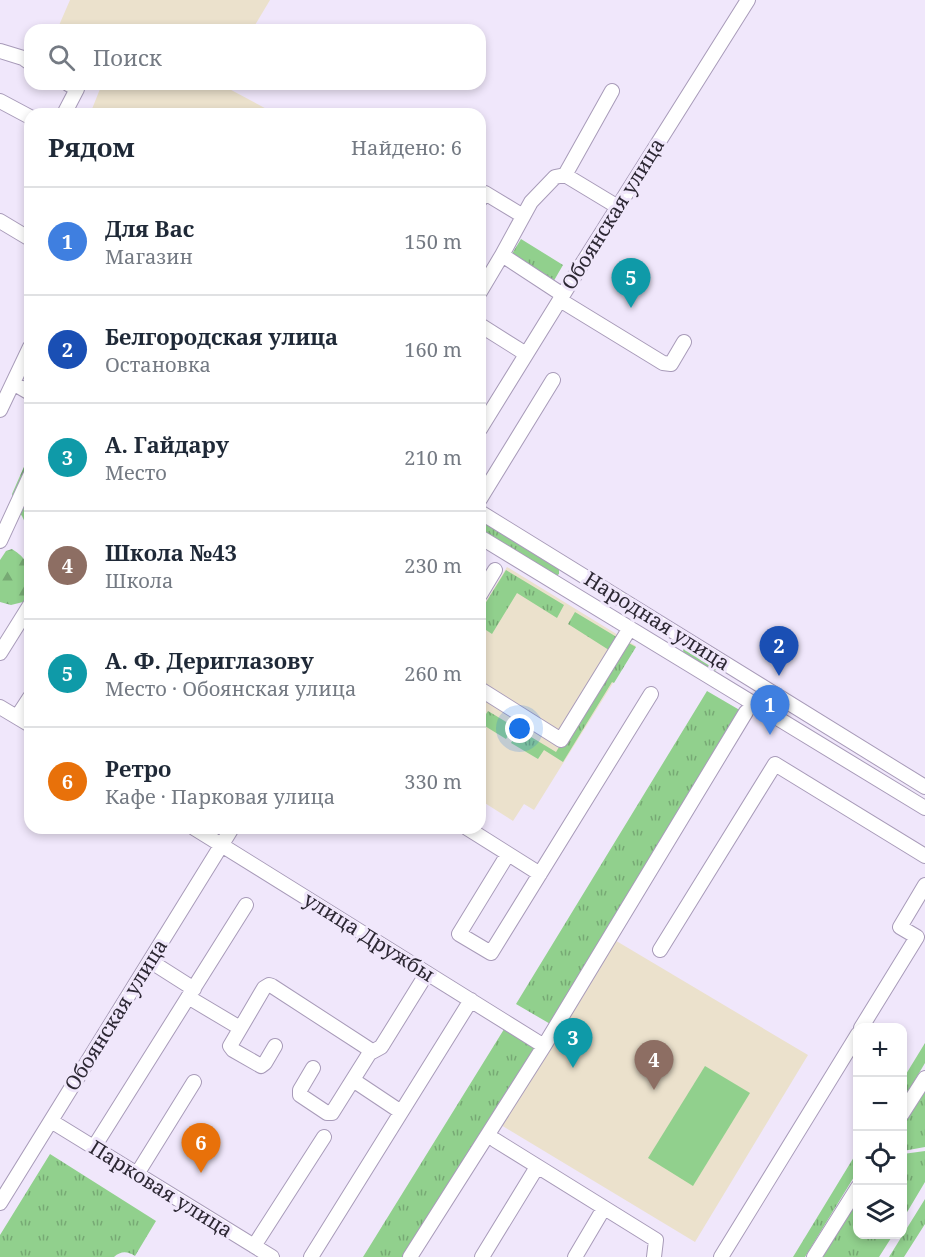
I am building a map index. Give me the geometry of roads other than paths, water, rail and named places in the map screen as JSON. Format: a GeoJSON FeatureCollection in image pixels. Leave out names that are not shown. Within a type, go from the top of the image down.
{"type":"FeatureCollection","features":[{"type":"Feature","properties":{"kind":"street","name":"Обоянская улица"},"geometry":{"type":"LineString","coordinates":[[486,419],[748,0]]}},
{"type":"Feature","properties":{"kind":"street"},"geometry":{"type":"LineString","coordinates":[[0,51],[24,59]]}},
{"type":"Feature","properties":{"kind":"street"},"geometry":{"type":"LineString","coordinates":[[67,108],[76,90]]}},
{"type":"Feature","properties":{"kind":"street"},"geometry":{"type":"LineString","coordinates":[[565,175],[612,91]]}},
{"type":"Feature","properties":{"kind":"street"},"geometry":{"type":"LineString","coordinates":[[0,101],[24,114]]}},
{"type":"Feature","properties":{"kind":"street"},"geometry":{"type":"LineString","coordinates":[[486,282],[531,202],[555,177],[565,175],[618,207]]}},
{"type":"Feature","properties":{"kind":"street"},"geometry":{"type":"LineString","coordinates":[[486,194],[523,216]]}},
{"type":"Feature","properties":{"kind":"street"},"geometry":{"type":"LineString","coordinates":[[0,221],[24,235]]}},
{"type":"Feature","properties":{"kind":"street"},"geometry":{"type":"LineString","coordinates":[[502,255],[561,298],[663,363],[670,364],[684,342]]}},
{"type":"Feature","properties":{"kind":"street"},"geometry":{"type":"LineString","coordinates":[[486,329],[526,354]]}},
{"type":"Feature","properties":{"kind":"street"},"geometry":{"type":"LineString","coordinates":[[0,410],[24,360]]}},
{"type":"Feature","properties":{"kind":"street"},"geometry":{"type":"LineString","coordinates":[[486,489],[553,380]]}},
{"type":"Feature","properties":{"kind":"street"},"geometry":{"type":"LineString","coordinates":[[13,383],[24,389]]}},
{"type":"Feature","properties":{"kind":"street"},"geometry":{"type":"LineString","coordinates":[[0,542],[24,489]]}},
{"type":"Feature","properties":{"kind":"street","name":"Народная улица"},"geometry":{"type":"LineString","coordinates":[[486,516],[925,787]]}},
{"type":"Feature","properties":{"kind":"street","name":"Народная улица"},"geometry":{"type":"LineString","coordinates":[[486,541],[925,808]]}},
{"type":"Feature","properties":{"kind":"street"},"geometry":{"type":"LineString","coordinates":[[486,585],[495,570]]}},
{"type":"Feature","properties":{"kind":"street"},"geometry":{"type":"LineString","coordinates":[[0,652],[24,614]]}},
{"type":"Feature","properties":{"kind":"street"},"geometry":{"type":"LineString","coordinates":[[486,694],[561,740],[630,628]]}},
{"type":"Feature","properties":{"kind":"street"},"geometry":{"type":"LineString","coordinates":[[508,854],[459,934],[491,953],[651,694]]}},
{"type":"Feature","properties":{"kind":"street"},"geometry":{"type":"LineString","coordinates":[[17,717],[24,706]]}},
{"type":"Feature","properties":{"kind":"street"},"geometry":{"type":"LineString","coordinates":[[0,707],[24,721]]}},
{"type":"Feature","properties":{"kind":"street"},"geometry":{"type":"LineString","coordinates":[[410,1257],[544,1046],[746,712]]}},
{"type":"Feature","properties":{"kind":"street"},"geometry":{"type":"LineString","coordinates":[[660,950],[775,764],[925,856]]}},
{"type":"Feature","properties":{"kind":"street","name":"улица Дружбы"},"geometry":{"type":"LineString","coordinates":[[204,834],[544,1046]]}},
{"type":"Feature","properties":{"kind":"street","name":"Обоянская улица"},"geometry":{"type":"LineString","coordinates":[[0,1203],[6,1181],[51,1120],[228,834]]}},
{"type":"Feature","properties":{"kind":"street"},"geometry":{"type":"LineString","coordinates":[[476,834],[540,874]]}},
{"type":"Feature","properties":{"kind":"street"},"geometry":{"type":"LineString","coordinates":[[864,1023],[921,940],[900,927],[925,885]]}},
{"type":"Feature","properties":{"kind":"street"},"geometry":{"type":"LineString","coordinates":[[94,1147],[246,905]]}},
{"type":"Feature","properties":{"kind":"street"},"geometry":{"type":"LineString","coordinates":[[150,962],[240,1028]]}},
{"type":"Feature","properties":{"kind":"street"},"geometry":{"type":"LineString","coordinates":[[314,1068],[300,1090],[300,1095],[327,1113],[334,1112],[370,1053],[383,1044],[427,973]]}},
{"type":"Feature","properties":{"kind":"street"},"geometry":{"type":"LineString","coordinates":[[276,1046],[261,1066],[230,1047],[264,988],[270,985],[368,1048],[370,1053]]}},
{"type":"Feature","properties":{"kind":"street"},"geometry":{"type":"LineString","coordinates":[[311,1257],[471,1000]]}},
{"type":"Feature","properties":{"kind":"street"},"geometry":{"type":"LineString","coordinates":[[721,1257],[853,1042]]}},
{"type":"Feature","properties":{"kind":"street"},"geometry":{"type":"LineString","coordinates":[[907,1107],[925,1078]]}},
{"type":"Feature","properties":{"kind":"street"},"geometry":{"type":"LineString","coordinates":[[137,1174],[194,1082]]}},
{"type":"Feature","properties":{"kind":"street"},"geometry":{"type":"LineString","coordinates":[[351,1084],[357,1083],[401,1112]]}},
{"type":"Feature","properties":{"kind":"street","name":"Парковая улица"},"geometry":{"type":"LineString","coordinates":[[51,1120],[272,1257]]}},
{"type":"Feature","properties":{"kind":"street"},"geometry":{"type":"LineString","coordinates":[[254,1246],[324,1137]]}},
{"type":"Feature","properties":{"kind":"street"},"geometry":{"type":"LineString","coordinates":[[495,1140],[656,1240],[654,1257]]}},
{"type":"Feature","properties":{"kind":"street"},"geometry":{"type":"LineString","coordinates":[[482,1257],[537,1167]]}},
{"type":"Feature","properties":{"kind":"street"},"geometry":{"type":"LineString","coordinates":[[814,1257],[853,1194]]}},
{"type":"Feature","properties":{"kind":"street"},"geometry":{"type":"LineString","coordinates":[[575,1257],[604,1208]]}},
{"type":"Feature","properties":{"kind":"place","name":"А. Ф. Дериглазову"},"geometry":{"type":"Point","coordinates":[631,308]}},
{"type":"Feature","properties":{"kind":"place","name":"Белгородская улица"},"geometry":{"type":"Point","coordinates":[779,676]}},
{"type":"Feature","properties":{"kind":"place","name":"Для Вас"},"geometry":{"type":"Point","coordinates":[770,735]}},
{"type":"Feature","properties":{"kind":"place","name":"А. Гайдару"},"geometry":{"type":"Point","coordinates":[573,1068]}},
{"type":"Feature","properties":{"kind":"place","name":"Школа №43"},"geometry":{"type":"Point","coordinates":[654,1090]}},
{"type":"Feature","properties":{"kind":"place","name":"Ретро"},"geometry":{"type":"Point","coordinates":[201,1173]}}]}
